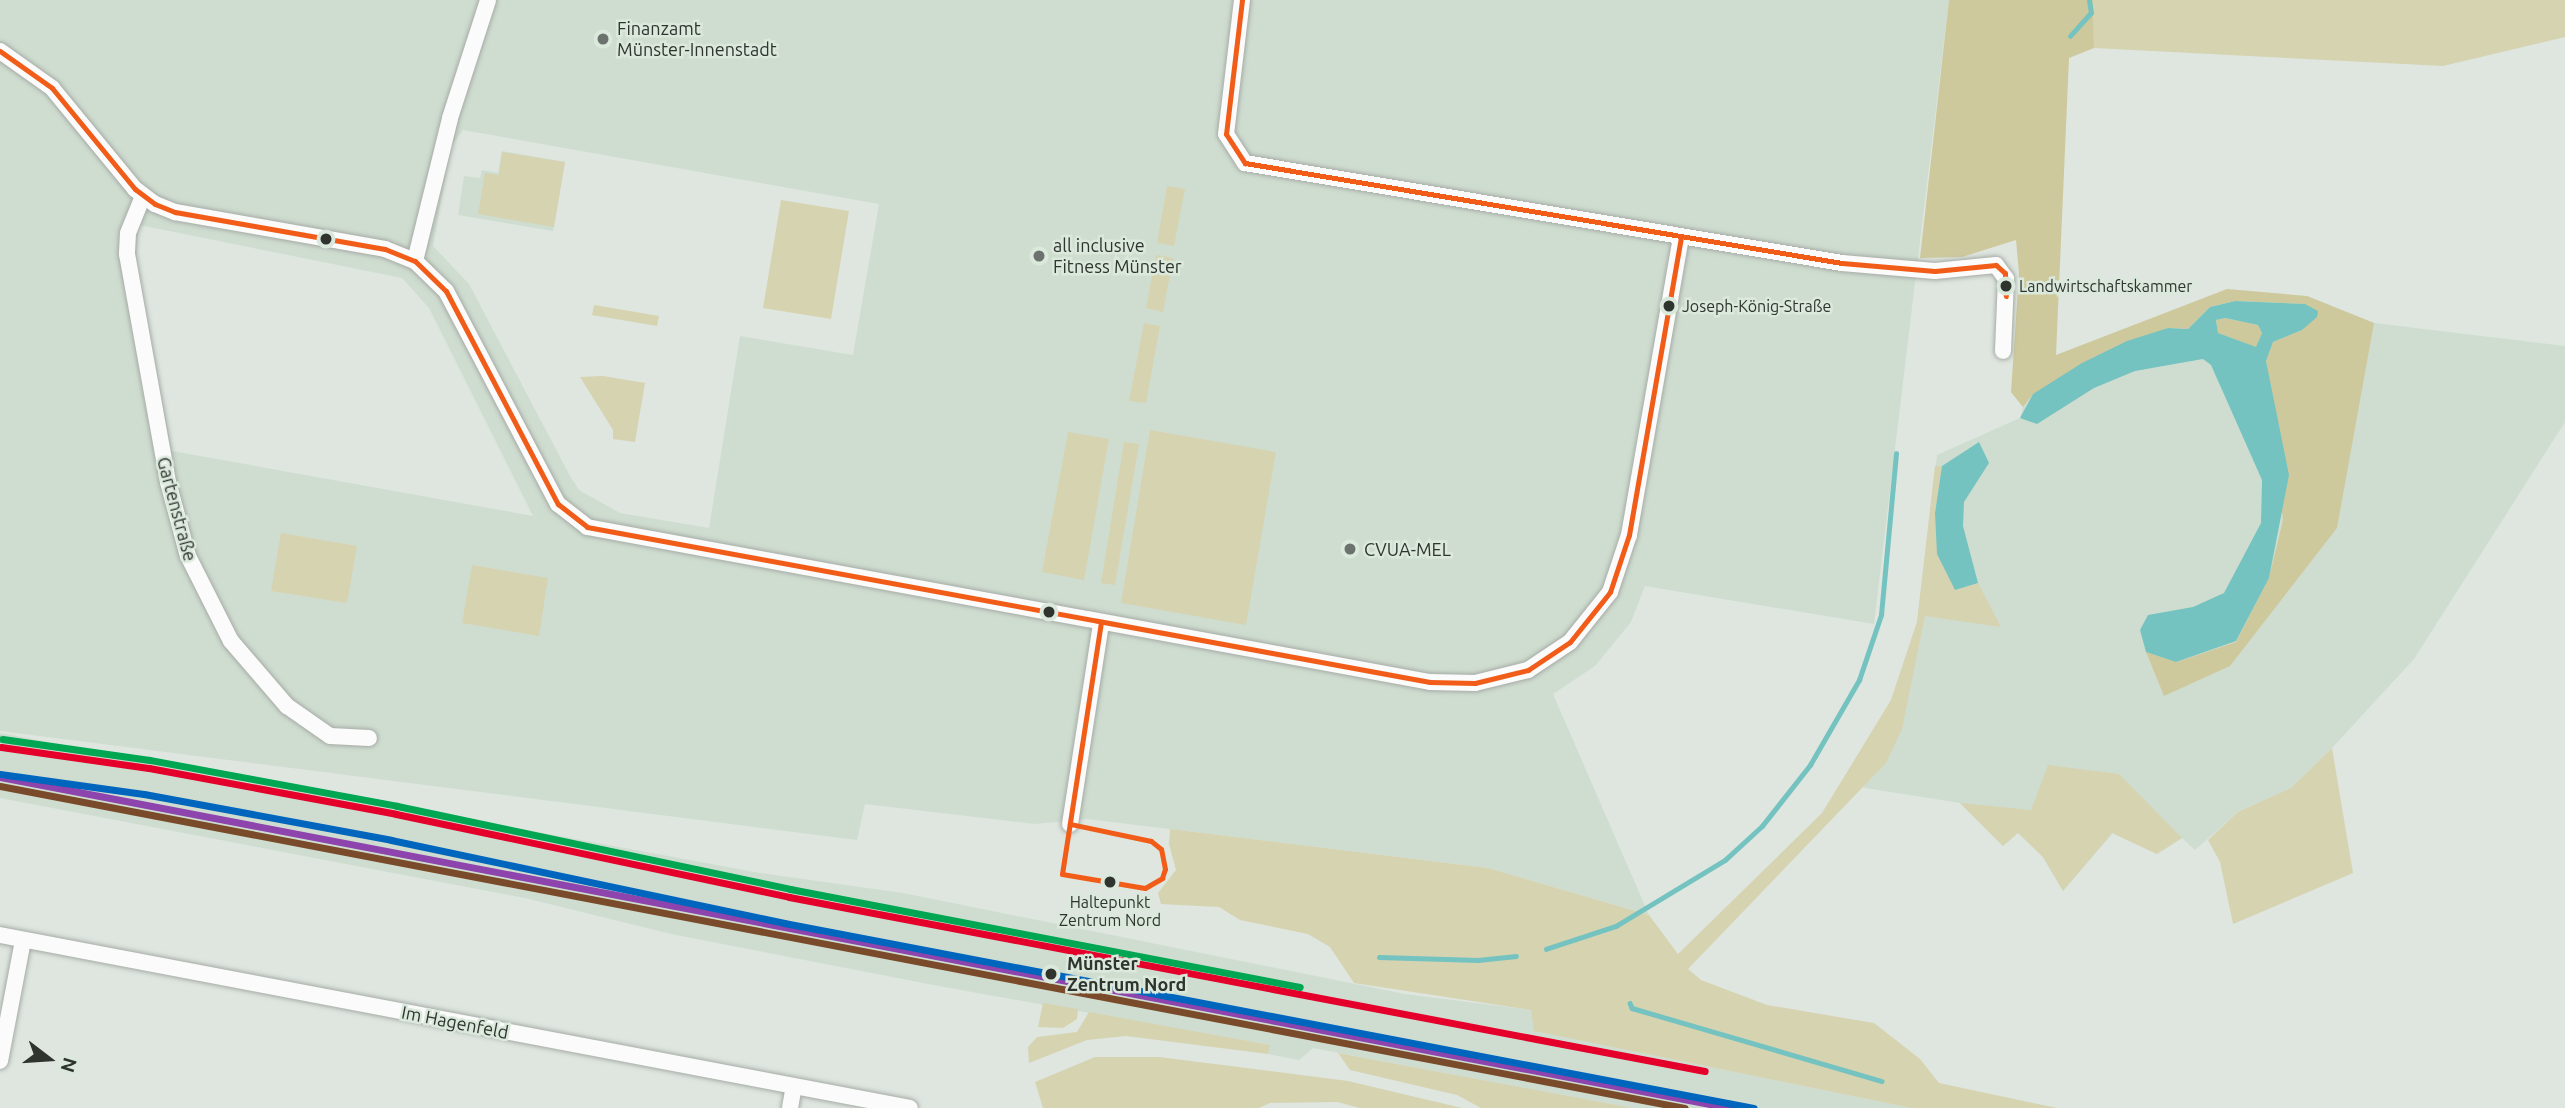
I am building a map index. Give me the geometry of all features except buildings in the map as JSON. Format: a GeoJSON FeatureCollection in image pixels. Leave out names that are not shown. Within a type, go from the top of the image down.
{"type":"FeatureCollection","features":[{"type":"Feature","properties":{"kind":"street"},"geometry":{"type":"LineString","coordinates":[[415,261],[450,118],[488,0]]}},
{"type":"Feature","properties":{"kind":"street"},"geometry":{"type":"LineString","coordinates":[[1242,0],[1226,134],[1245,163],[1681,236],[1908,270],[1996,265],[2006,279],[2003,351]]}},
{"type":"Feature","properties":{"kind":"street"},"geometry":{"type":"LineString","coordinates":[[0,51],[52,88],[143,196],[175,212],[373,246],[415,261],[446,291],[558,504],[574,519],[599,531],[656,538],[1101,623],[1430,682],[1475,683],[1518,673],[1546,660],[1589,622],[1621,566],[1681,236]]}},
{"type":"Feature","properties":{"kind":"street","name":"Gartenstraße"},"geometry":{"type":"LineString","coordinates":[[143,196],[128,233],[127,254],[168,482],[188,556],[231,641],[287,706],[330,736],[369,738]]}},
{"type":"Feature","properties":{"kind":"street"},"geometry":{"type":"LineString","coordinates":[[1070,824],[1101,623]]}},
{"type":"Feature","properties":{"kind":"street","name":"Im Hagenfeld"},"geometry":{"type":"LineString","coordinates":[[0,935],[910,1108]]}},
{"type":"Feature","properties":{"kind":"street"},"geometry":{"type":"LineString","coordinates":[[0,1061],[23,940]]}},
{"type":"Feature","properties":{"kind":"street"},"geometry":{"type":"LineString","coordinates":[[790,1108],[794,1086]]}},
{"type":"Feature","properties":{"kind":"shaded area"},"geometry":{"type":"Polygon","coordinates":[[[0,0],[1949,0],[1874,624],[1645,586],[1631,622],[1595,666],[1553,694],[1649,915],[1488,868],[1087,819],[1035,824],[865,804],[857,840],[0,731],[0,0]],[[463,130],[451,146],[433,246],[469,284],[570,476],[579,490],[620,513],[709,528],[740,336],[853,355],[879,204],[463,130]],[[139,225],[136,264],[172,451],[533,516],[429,308],[402,278],[139,225]]]}},
{"type":"Feature","properties":{"kind":"shaded area"},"geometry":{"type":"Polygon","coordinates":[[[1949,0],[2093,0],[2094,48],[2069,58],[2056,355],[2227,289],[2307,296],[2374,323],[2337,528],[2230,666],[2164,696],[2146,652],[2177,662],[2236,642],[2269,578],[2283,520],[2266,361],[2273,342],[2302,330],[2305,304],[2235,301],[2210,307],[2188,329],[2168,328],[2033,394],[2023,407],[2011,392],[2019,274],[2016,240],[1962,257],[1920,258],[1949,0]]]}},
{"type":"Feature","properties":{"kind":"shaded area"},"geometry":{"type":"Polygon","coordinates":[[[2093,0],[2565,0],[2565,37],[2443,66],[2094,48],[2093,0]]]}},
{"type":"Feature","properties":{"kind":"shaded area"},"geometry":{"type":"Polygon","coordinates":[[[502,151],[565,162],[553,231],[458,215],[464,176],[480,178],[482,170],[498,173],[502,151]]]}},
{"type":"Feature","properties":{"kind":"shaded area"},"geometry":{"type":"Polygon","coordinates":[[[502,152],[565,162],[554,227],[478,214],[485,173],[499,175],[502,152]]]}},
{"type":"Feature","properties":{"kind":"shaded area"},"geometry":{"type":"Polygon","coordinates":[[[1167,186],[1185,189],[1174,246],[1157,243],[1167,186]]]}},
{"type":"Feature","properties":{"kind":"shaded area"},"geometry":{"type":"Polygon","coordinates":[[[781,200],[849,211],[831,319],[763,308],[781,200]]]}},
{"type":"Feature","properties":{"kind":"shaded area"},"geometry":{"type":"Polygon","coordinates":[[[1156,255],[1173,258],[1163,312],[1146,308],[1156,255]]]}},
{"type":"Feature","properties":{"kind":"shaded area"},"geometry":{"type":"Polygon","coordinates":[[[2307,296],[2374,323],[2565,346],[2565,422],[2414,659],[2332,748],[2291,788],[2238,812],[2195,850],[2182,838],[2157,854],[2113,833],[2063,891],[2043,857],[2018,833],[2003,846],[1960,803],[1865,788],[1847,777],[1891,700],[1917,622],[1937,455],[2020,418],[2023,407],[2011,392],[2307,296]]]}},
{"type":"Feature","properties":{"kind":"shaded area"},"geometry":{"type":"Polygon","coordinates":[[[594,305],[659,316],[657,326],[592,315],[594,305]]]}},
{"type":"Feature","properties":{"kind":"shaded area"},"geometry":{"type":"Polygon","coordinates":[[[2225,318],[2258,325],[2262,333],[2256,348],[2218,333],[2216,320],[2225,318]]]}},
{"type":"Feature","properties":{"kind":"shaded area"},"geometry":{"type":"Polygon","coordinates":[[[1144,323],[1160,326],[1146,403],[1129,401],[1144,323]]]}},
{"type":"Feature","properties":{"kind":"shaded area"},"geometry":{"type":"Polygon","coordinates":[[[603,376],[645,383],[635,442],[613,439],[613,430],[580,377],[603,376]]]}},
{"type":"Feature","properties":{"kind":"shaded area"},"geometry":{"type":"Polygon","coordinates":[[[1150,430],[1276,452],[1246,625],[1121,603],[1150,430]]]}},
{"type":"Feature","properties":{"kind":"shaded area"},"geometry":{"type":"Polygon","coordinates":[[[1068,432],[1109,439],[1084,580],[1042,572],[1068,432]]]}},
{"type":"Feature","properties":{"kind":"shaded area"},"geometry":{"type":"Polygon","coordinates":[[[1124,442],[1139,444],[1115,585],[1101,583],[1124,442]]]}},
{"type":"Feature","properties":{"kind":"shaded area"},"geometry":{"type":"Polygon","coordinates":[[[1935,466],[1942,466],[1935,513],[1955,590],[1978,583],[2001,627],[1925,616],[1902,729],[1886,763],[1688,969],[1701,980],[1767,1005],[1874,1023],[1920,1059],[1939,1083],[2057,1108],[1911,1108],[1534,1031],[1531,1010],[1354,983],[1330,947],[1308,934],[1240,920],[1219,907],[1161,904],[1158,893],[1176,870],[1169,844],[1170,829],[1488,868],[1649,915],[1678,954],[1822,813],[1891,700],[1917,622],[1935,466]]]}},
{"type":"Feature","properties":{"kind":"shaded area"},"geometry":{"type":"Polygon","coordinates":[[[281,533],[357,546],[347,603],[271,591],[281,533]]]}},
{"type":"Feature","properties":{"kind":"shaded area"},"geometry":{"type":"Polygon","coordinates":[[[472,565],[548,578],[539,636],[462,623],[472,565]]]}},
{"type":"Feature","properties":{"kind":"shaded area"},"geometry":{"type":"Polygon","coordinates":[[[0,733],[760,873],[903,893],[1405,994],[1531,1010],[1535,1031],[1911,1108],[1626,1108],[1313,1048],[1299,1060],[1268,1054],[1269,1045],[944,987],[671,934],[525,898],[0,798],[0,733]]]}},
{"type":"Feature","properties":{"kind":"shaded area"},"geometry":{"type":"Polygon","coordinates":[[[2332,748],[2353,873],[2233,924],[2220,862],[2208,840],[2238,812],[2291,788],[2332,748]]]}},
{"type":"Feature","properties":{"kind":"shaded area"},"geometry":{"type":"Polygon","coordinates":[[[2048,765],[2119,774],[2182,838],[2157,854],[2112,833],[2063,891],[2043,857],[2018,833],[2003,846],[1960,803],[2031,810],[2048,765]]]}},
{"type":"Feature","properties":{"kind":"shaded area"},"geometry":{"type":"Polygon","coordinates":[[[1043,1003],[1078,1009],[1077,1019],[1063,1028],[1038,1027],[1043,1003]]]}},
{"type":"Feature","properties":{"kind":"shaded area"},"geometry":{"type":"Polygon","coordinates":[[[1089,1012],[1270,1045],[1268,1054],[1126,1036],[1087,1040],[1029,1063],[1028,1047],[1037,1037],[1077,1032],[1089,1012]]]}},
{"type":"Feature","properties":{"kind":"shaded area"},"geometry":{"type":"Polygon","coordinates":[[[1338,1053],[1632,1108],[1481,1108],[1457,1095],[1350,1070],[1338,1053]]]}},
{"type":"Feature","properties":{"kind":"shaded area"},"geometry":{"type":"Polygon","coordinates":[[[1095,1057],[1159,1057],[1348,1081],[1462,1108],[1360,1108],[1337,1102],[1270,1103],[1259,1108],[1043,1108],[1035,1082],[1095,1057]]]}},
{"type":"Feature","properties":{"kind":"water"},"geometry":{"type":"Polygon","coordinates":[[[2235,301],[2305,304],[2318,311],[2317,317],[2302,330],[2273,342],[2266,361],[2289,475],[2269,578],[2236,641],[2176,662],[2146,652],[2140,630],[2148,615],[2193,607],[2224,593],[2261,523],[2262,480],[2211,365],[2203,359],[2135,371],[2094,388],[2037,424],[2020,418],[2033,394],[2082,363],[2127,341],[2168,328],[2188,329],[2210,307],[2235,301]],[[2225,318],[2216,320],[2218,333],[2256,347],[2262,333],[2258,325],[2225,318]]]}},
{"type":"Feature","properties":{"kind":"water"},"geometry":{"type":"Polygon","coordinates":[[[1979,442],[1989,463],[1964,502],[1963,526],[1978,583],[1955,590],[1937,554],[1935,513],[1942,466],[1979,442]]]}},
{"type":"Feature","properties":{"kind":"waterway"},"geometry":{"type":"LineString","coordinates":[[2070,36],[2091,13],[2089,0]]}},
{"type":"Feature","properties":{"kind":"waterway"},"geometry":{"type":"LineString","coordinates":[[1546,949],[1616,926],[1725,860],[1762,826],[1810,765],[1859,680],[1881,615],[1896,454]]}},
{"type":"Feature","properties":{"kind":"waterway"},"geometry":{"type":"LineString","coordinates":[[1379,957],[1478,960],[1516,956]]}},
{"type":"Feature","properties":{"kind":"waterway"},"geometry":{"type":"LineString","coordinates":[[1630,1003],[1632,1008],[1882,1081]]}},
{"type":"Feature","properties":{"kind":"transit line"},"geometry":{"type":"LineString","coordinates":[[1242,0],[1226,134],[1245,163],[1842,263],[1935,271],[1996,265],[2005,273],[2006,296]]}},
{"type":"Feature","properties":{"kind":"transit line"},"geometry":{"type":"LineString","coordinates":[[0,51],[52,88],[135,189],[155,204],[175,212],[385,249],[415,261],[446,291],[558,504],[587,527],[1430,682],[1475,683],[1528,670],[1570,642],[1610,592],[1629,535],[1681,236]]}},
{"type":"Feature","properties":{"kind":"transit line"},"geometry":{"type":"LineString","coordinates":[[1062,874],[1101,623]]}},
{"type":"Feature","properties":{"kind":"transit line"},"geometry":{"type":"LineString","coordinates":[[2,739],[150,760],[397,806],[790,889],[1300,987]]}},
{"type":"Feature","properties":{"kind":"transit line"},"geometry":{"type":"LineString","coordinates":[[1,747],[149,768],[396,814],[789,897],[1705,1071]]}},
{"type":"Feature","properties":{"kind":"transit line"},"geometry":{"type":"LineString","coordinates":[[0,774],[144,794],[391,840],[784,923],[1754,1108]]}},
{"type":"Feature","properties":{"kind":"transit line"},"geometry":{"type":"LineString","coordinates":[[0,777],[1731,1108]]}},
{"type":"Feature","properties":{"kind":"transit line"},"geometry":{"type":"LineString","coordinates":[[0,786],[1684,1108]]}},
{"type":"Feature","properties":{"kind":"transit line"},"geometry":{"type":"LineString","coordinates":[[1062,874],[1145,888],[1162,878],[1165,869],[1161,849],[1151,841],[1070,824]]}},
{"type":"Feature","properties":{"kind":"place","name":"Finanzamt Münster-Innenstadt"},"geometry":{"type":"Point","coordinates":[603,39]}},
{"type":"Feature","properties":{"kind":"place","name":"all inclusive Fitness Münster"},"geometry":{"type":"Point","coordinates":[1039,256]}},
{"type":"Feature","properties":{"kind":"place","name":"Landwirtschaftskammer"},"geometry":{"type":"Point","coordinates":[2006,286]}},
{"type":"Feature","properties":{"kind":"place","name":"Joseph-König-Straße"},"geometry":{"type":"Point","coordinates":[1669,306]}},
{"type":"Feature","properties":{"kind":"place","name":"CVUA-MEL"},"geometry":{"type":"Point","coordinates":[1350,549]}},
{"type":"Feature","properties":{"kind":"place","name":"Haltepunkt Zentrum Nord"},"geometry":{"type":"Point","coordinates":[1110,882]}},
{"type":"Feature","properties":{"kind":"place","name":"Münster Zentrum Nord"},"geometry":{"type":"Point","coordinates":[1051,974]}}]}
